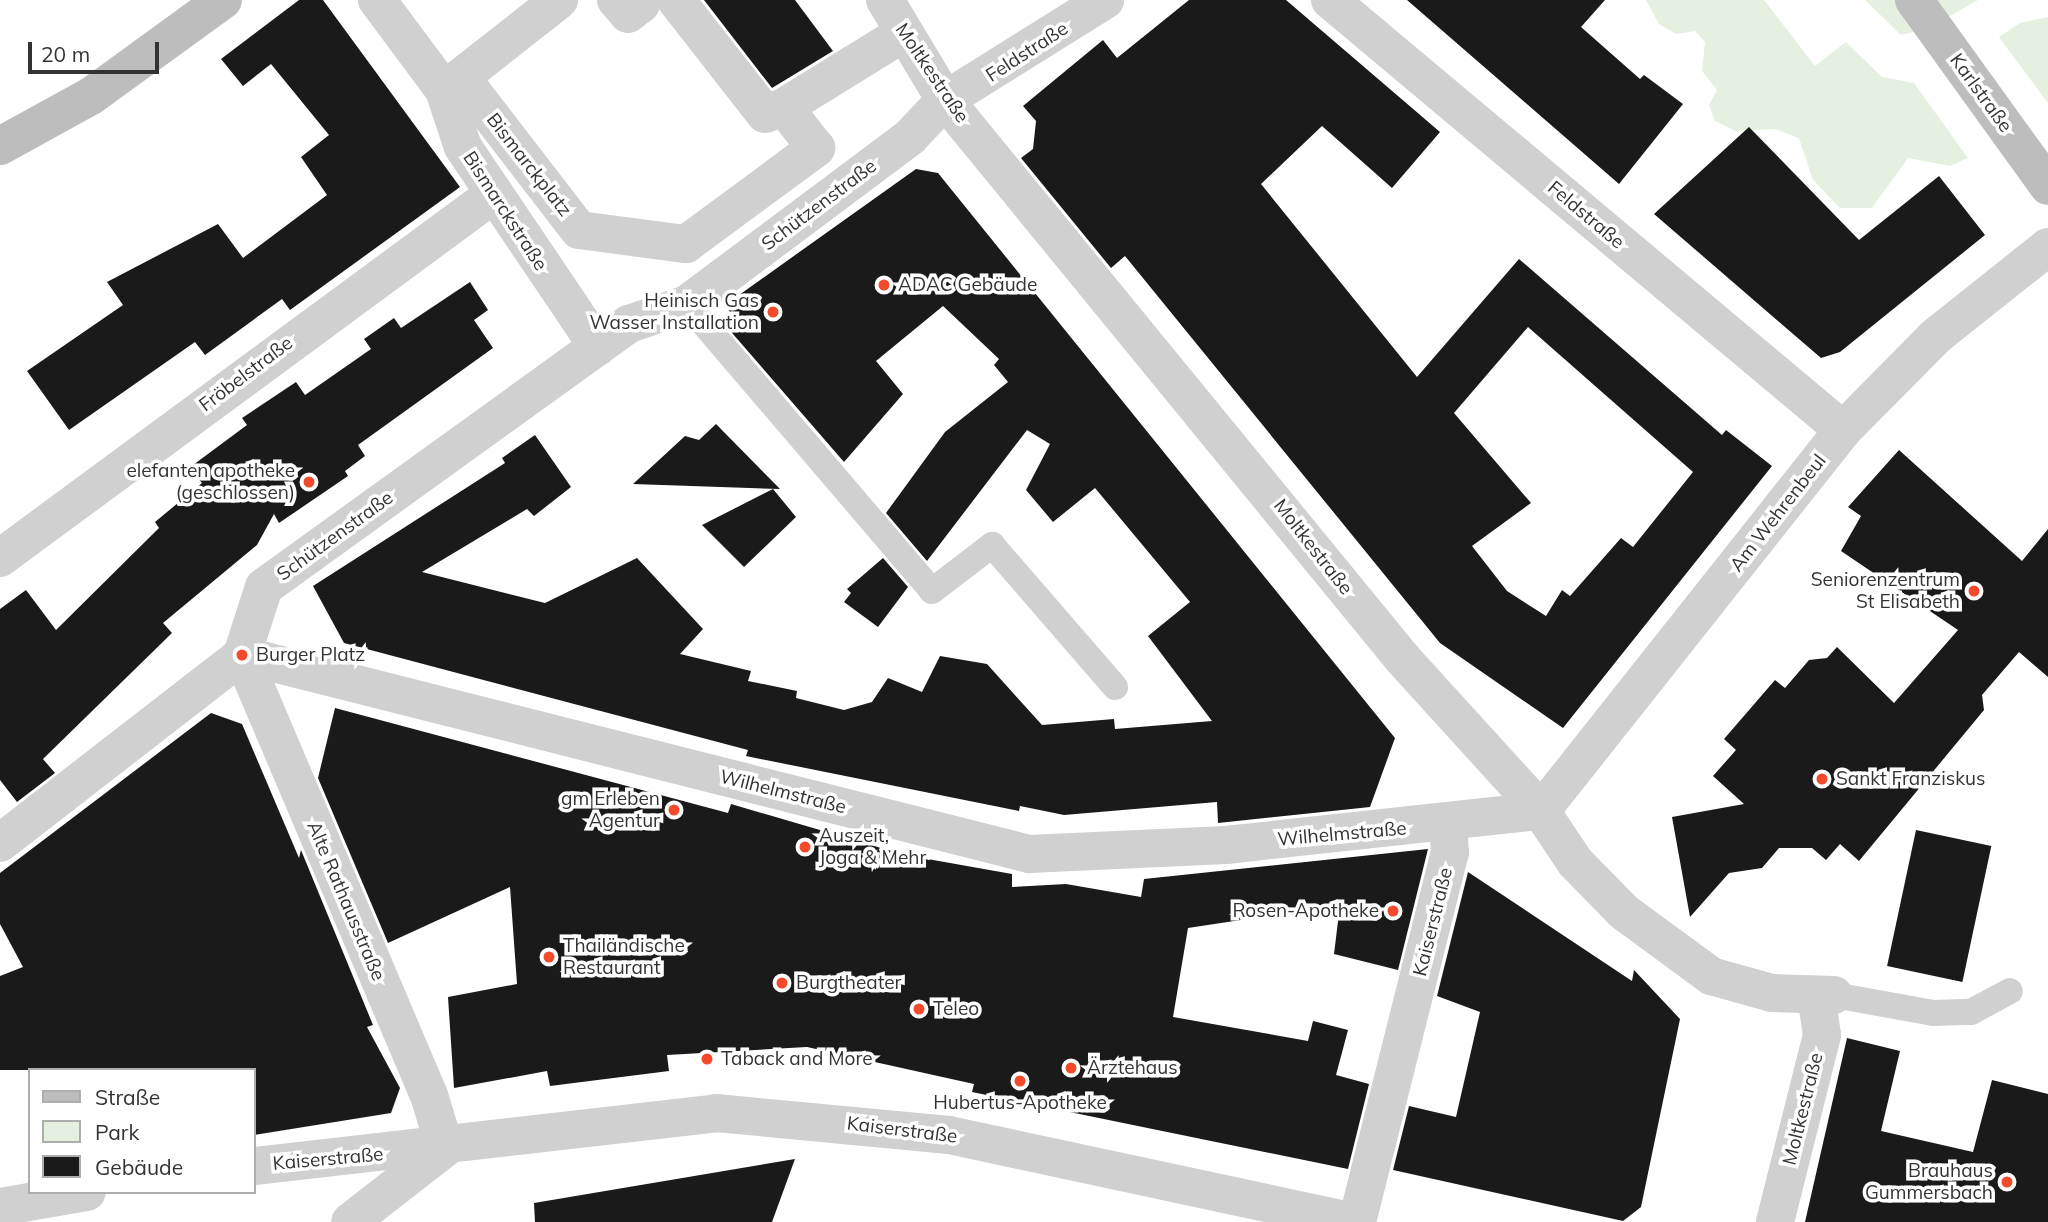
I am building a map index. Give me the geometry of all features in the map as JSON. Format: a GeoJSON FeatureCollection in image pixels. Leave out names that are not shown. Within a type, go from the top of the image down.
{"type":"FeatureCollection","features":[{"type":"Feature","properties":{"kind":"street"},"geometry":{"type":"LineString","coordinates":[[0,146],[91,96],[223,0]]}},
{"type":"Feature","properties":{"kind":"street","name":"Bismarckstraße"},"geometry":{"type":"LineString","coordinates":[[377,0],[444,90],[471,119],[494,194],[598,347]]}},
{"type":"Feature","properties":{"kind":"street","name":"Bismarckplatz"},"geometry":{"type":"LineString","coordinates":[[559,0],[461,77],[471,119],[579,230],[686,244],[816,148],[783,107]]}},
{"type":"Feature","properties":{"kind":"street"},"geometry":{"type":"LineString","coordinates":[[617,0],[628,14],[641,4],[638,0]]}},
{"type":"Feature","properties":{"kind":"street"},"geometry":{"type":"LineString","coordinates":[[676,0],[765,114],[783,107],[904,33]]}},
{"type":"Feature","properties":{"kind":"street","name":"Moltkestraße"},"geometry":{"type":"LineString","coordinates":[[885,0],[945,100],[1402,658],[1541,811],[1575,862],[1624,912],[1711,976],[1772,993],[1825,995],[1822,1035],[1775,1222]]}},
{"type":"Feature","properties":{"kind":"street","name":"Feldstraße"},"geometry":{"type":"LineString","coordinates":[[945,100],[1105,0]]}},
{"type":"Feature","properties":{"kind":"street","name":"Feldstraße"},"geometry":{"type":"LineString","coordinates":[[1330,0],[1843,430]]}},
{"type":"Feature","properties":{"kind":"street","name":"Karlstraße"},"geometry":{"type":"LineString","coordinates":[[1914,0],[2048,186]]}},
{"type":"Feature","properties":{"kind":"street","name":"Schützenstraße"},"geometry":{"type":"LineString","coordinates":[[242,656],[264,587],[629,324],[687,304],[910,137],[945,100]]}},
{"type":"Feature","properties":{"kind":"street","name":"Fröbelstraße"},"geometry":{"type":"LineString","coordinates":[[0,558],[494,194]]}},
{"type":"Feature","properties":{"kind":"street","name":"Am Wehrenbeul"},"geometry":{"type":"LineString","coordinates":[[1541,811],[1843,430],[1936,336],[2048,247]]}},
{"type":"Feature","properties":{"kind":"street"},"geometry":{"type":"LineString","coordinates":[[0,843],[242,656]]}},
{"type":"Feature","properties":{"kind":"street","name":"Wilhelmstraße"},"geometry":{"type":"LineString","coordinates":[[242,656],[1029,854],[1448,824],[1541,811]]}},
{"type":"Feature","properties":{"kind":"street","name":"Alte Rathausstraße"},"geometry":{"type":"LineString","coordinates":[[242,656],[429,1095],[444,1148]]}},
{"type":"Feature","properties":{"kind":"street","name":"Kaiserstraße"},"geometry":{"type":"LineString","coordinates":[[256,1166],[444,1148],[716,1113],[882,1125],[1355,1222],[1450,853],[1448,824]]}},
{"type":"Feature","properties":{"kind":"street","name":"Kaiserstraße"},"geometry":{"type":"LineString","coordinates":[[349,1222],[444,1148]]}},
{"type":"Feature","properties":{"kind":"street"},"geometry":{"type":"LineString","coordinates":[[0,1207],[76,1194]]}},
{"type":"Feature","properties":{"kind":"lane"},"geometry":{"type":"LineString","coordinates":[[687,304],[932,590],[992,545],[1115,687]]}},
{"type":"Feature","properties":{"kind":"lane"},"geometry":{"type":"LineString","coordinates":[[1825,995],[1933,1013],[1971,1012],[2010,991]]}},
{"type":"Feature","properties":{"kind":"green space"},"geometry":{"type":"Polygon","coordinates":[[[1646,0],[1764,0],[1815,66],[1846,42],[1882,77],[1914,83],[1968,158],[1950,166],[1908,158],[1872,208],[1840,208],[1813,180],[1799,138],[1775,129],[1736,131],[1715,121],[1709,105],[1717,90],[1702,71],[1705,42],[1695,31],[1676,34],[1659,24],[1646,0]]]}},
{"type":"Feature","properties":{"kind":"green space"},"geometry":{"type":"Polygon","coordinates":[[[1865,0],[1978,0],[1927,29],[1901,35],[1865,0]]]}},
{"type":"Feature","properties":{"kind":"green space"},"geometry":{"type":"Polygon","coordinates":[[[2048,17],[2048,103],[1999,37],[2020,23],[2048,17]]]}},
{"type":"Feature","properties":{"kind":"building"},"geometry":{"type":"Polygon","coordinates":[[[299,0],[323,0],[460,187],[290,310],[282,299],[205,355],[195,342],[69,430],[27,371],[123,305],[107,282],[218,224],[243,258],[327,195],[301,157],[329,135],[271,64],[243,86],[221,59],[299,0]]]}},
{"type":"Feature","properties":{"kind":"building"},"geometry":{"type":"Polygon","coordinates":[[[704,0],[795,0],[833,51],[772,88],[704,0]]]}},
{"type":"Feature","properties":{"kind":"building"},"geometry":{"type":"Polygon","coordinates":[[[1189,0],[1286,0],[1440,132],[1392,188],[1322,126],[1261,184],[1417,377],[1519,259],[1722,435],[1726,430],[1772,466],[1563,728],[1440,643],[1125,256],[1111,268],[1021,158],[1033,149],[1036,121],[1023,106],[1103,40],[1117,58],[1189,0]],[[1528,327],[1454,413],[1531,503],[1472,546],[1507,591],[1546,616],[1562,590],[1570,596],[1621,538],[1633,547],[1693,472],[1528,327]]]}},
{"type":"Feature","properties":{"kind":"building"},"geometry":{"type":"Polygon","coordinates":[[[1407,0],[1605,0],[1581,27],[1640,79],[1644,75],[1683,104],[1619,184],[1407,0]]]}},
{"type":"Feature","properties":{"kind":"building"},"geometry":{"type":"Polygon","coordinates":[[[1749,127],[1859,240],[1939,176],[1985,235],[1840,352],[1821,358],[1654,214],[1749,127]]]}},
{"type":"Feature","properties":{"kind":"building"},"geometry":{"type":"Polygon","coordinates":[[[916,169],[938,173],[1395,738],[1370,807],[1218,823],[1217,802],[1064,815],[1020,806],[1019,811],[746,756],[748,750],[344,643],[313,586],[505,463],[502,458],[535,435],[571,487],[534,516],[527,509],[422,572],[545,603],[637,558],[703,629],[680,654],[751,671],[748,681],[797,691],[796,698],[844,710],[872,702],[888,678],[922,692],[940,656],[987,664],[1042,725],[1114,719],[1115,729],[1212,721],[1148,636],[1190,602],[1095,488],[1053,522],[1026,490],[1050,444],[1027,430],[927,561],[886,513],[945,432],[1008,382],[994,365],[999,359],[943,306],[876,361],[903,394],[844,462],[726,326],[735,319],[725,305],[916,169]]]}},
{"type":"Feature","properties":{"kind":"building"},"geometry":{"type":"Polygon","coordinates":[[[470,282],[488,310],[474,320],[493,348],[358,445],[365,456],[345,471],[348,476],[279,523],[274,514],[257,545],[163,623],[172,633],[43,759],[55,773],[17,802],[0,780],[0,609],[26,590],[56,630],[159,528],[155,522],[202,483],[189,468],[247,425],[242,418],[296,382],[305,395],[371,349],[364,339],[394,318],[401,328],[470,282]]]}},
{"type":"Feature","properties":{"kind":"building"},"geometry":{"type":"Polygon","coordinates":[[[716,424],[780,489],[633,484],[685,436],[699,440],[716,424]]]}},
{"type":"Feature","properties":{"kind":"building"},"geometry":{"type":"Polygon","coordinates":[[[1899,450],[2022,561],[2048,529],[2048,677],[2019,652],[1982,695],[1984,710],[1859,861],[1840,844],[1826,860],[1812,848],[1779,848],[1762,868],[1729,873],[1690,917],[1672,817],[1744,804],[1713,776],[1736,750],[1724,739],[1775,680],[1785,688],[1809,660],[1827,658],[1837,647],[1894,703],[1958,630],[1841,551],[1861,516],[1848,507],[1899,450]]]}},
{"type":"Feature","properties":{"kind":"building"},"geometry":{"type":"Polygon","coordinates":[[[773,489],[796,517],[744,567],[702,525],[773,489]]]}},
{"type":"Feature","properties":{"kind":"building"},"geometry":{"type":"Polygon","coordinates":[[[883,558],[908,587],[878,627],[844,602],[851,593],[847,589],[883,558]]]}},
{"type":"Feature","properties":{"kind":"building"},"geometry":{"type":"Polygon","coordinates":[[[335,708],[728,813],[731,804],[905,855],[1012,874],[1012,887],[1066,884],[1141,897],[1144,879],[1428,849],[1398,970],[1334,954],[1340,905],[1188,928],[1173,1017],[1308,1041],[1313,1021],[1348,1030],[1336,1075],[1369,1084],[1348,1169],[972,1092],[974,1084],[807,1047],[667,1055],[669,1071],[550,1086],[547,1071],[454,1088],[448,997],[517,984],[510,887],[388,943],[318,778],[335,708]]]}},
{"type":"Feature","properties":{"kind":"building"},"geometry":{"type":"Polygon","coordinates":[[[211,713],[242,724],[299,858],[301,850],[373,1025],[367,1027],[400,1088],[391,1113],[256,1135],[256,1068],[0,1070],[0,976],[23,967],[0,924],[0,873],[211,713]]]}},
{"type":"Feature","properties":{"kind":"building"},"geometry":{"type":"Polygon","coordinates":[[[1916,830],[1991,846],[1962,982],[1887,966],[1916,830]]]}},
{"type":"Feature","properties":{"kind":"building"},"geometry":{"type":"Polygon","coordinates":[[[1468,872],[1632,981],[1634,970],[1680,1019],[1641,1207],[1623,1221],[1393,1170],[1409,1106],[1456,1117],[1480,1012],[1437,996],[1468,872]]]}},
{"type":"Feature","properties":{"kind":"building"},"geometry":{"type":"Polygon","coordinates":[[[1847,1038],[1900,1051],[1881,1131],[1973,1152],[1992,1080],[2048,1094],[2048,1222],[1805,1222],[1847,1038]]]}},
{"type":"Feature","properties":{"kind":"building"},"geometry":{"type":"Polygon","coordinates":[[[795,1159],[772,1222],[535,1222],[534,1203],[795,1159]]]}},
{"type":"Feature","properties":{"kind":"place","name":"ADAC Gebäude"},"geometry":{"type":"Point","coordinates":[884,285]}},
{"type":"Feature","properties":{"kind":"place","name":"Heinisch Gas Wasser Installation"},"geometry":{"type":"Point","coordinates":[773,312]}},
{"type":"Feature","properties":{"kind":"place","name":"elefanten apotheke (geschlossen)"},"geometry":{"type":"Point","coordinates":[309,482]}},
{"type":"Feature","properties":{"kind":"place","name":"Seniorenzentrum St Elisabeth"},"geometry":{"type":"Point","coordinates":[1974,591]}},
{"type":"Feature","properties":{"kind":"place","name":"Burger Platz"},"geometry":{"type":"Point","coordinates":[242,655]}},
{"type":"Feature","properties":{"kind":"place","name":"Sankt Franziskus"},"geometry":{"type":"Point","coordinates":[1822,779]}},
{"type":"Feature","properties":{"kind":"place","name":"gm Erleben Agentur"},"geometry":{"type":"Point","coordinates":[674,810]}},
{"type":"Feature","properties":{"kind":"place","name":"Auszeit, Joga & Mehr"},"geometry":{"type":"Point","coordinates":[805,847]}},
{"type":"Feature","properties":{"kind":"place","name":"Rosen-Apotheke"},"geometry":{"type":"Point","coordinates":[1393,911]}},
{"type":"Feature","properties":{"kind":"place","name":"Thailändische Restaurant"},"geometry":{"type":"Point","coordinates":[549,957]}},
{"type":"Feature","properties":{"kind":"place","name":"Burgtheater"},"geometry":{"type":"Point","coordinates":[782,983]}},
{"type":"Feature","properties":{"kind":"place","name":"Teleo"},"geometry":{"type":"Point","coordinates":[919,1009]}},
{"type":"Feature","properties":{"kind":"place","name":"Taback and More"},"geometry":{"type":"Point","coordinates":[707,1059]}},
{"type":"Feature","properties":{"kind":"place","name":"Ärztehaus"},"geometry":{"type":"Point","coordinates":[1071,1068]}},
{"type":"Feature","properties":{"kind":"place","name":"Hubertus-Apotheke"},"geometry":{"type":"Point","coordinates":[1020,1081]}},
{"type":"Feature","properties":{"kind":"place","name":"Brauhaus Gummersbach"},"geometry":{"type":"Point","coordinates":[2007,1182]}}]}
